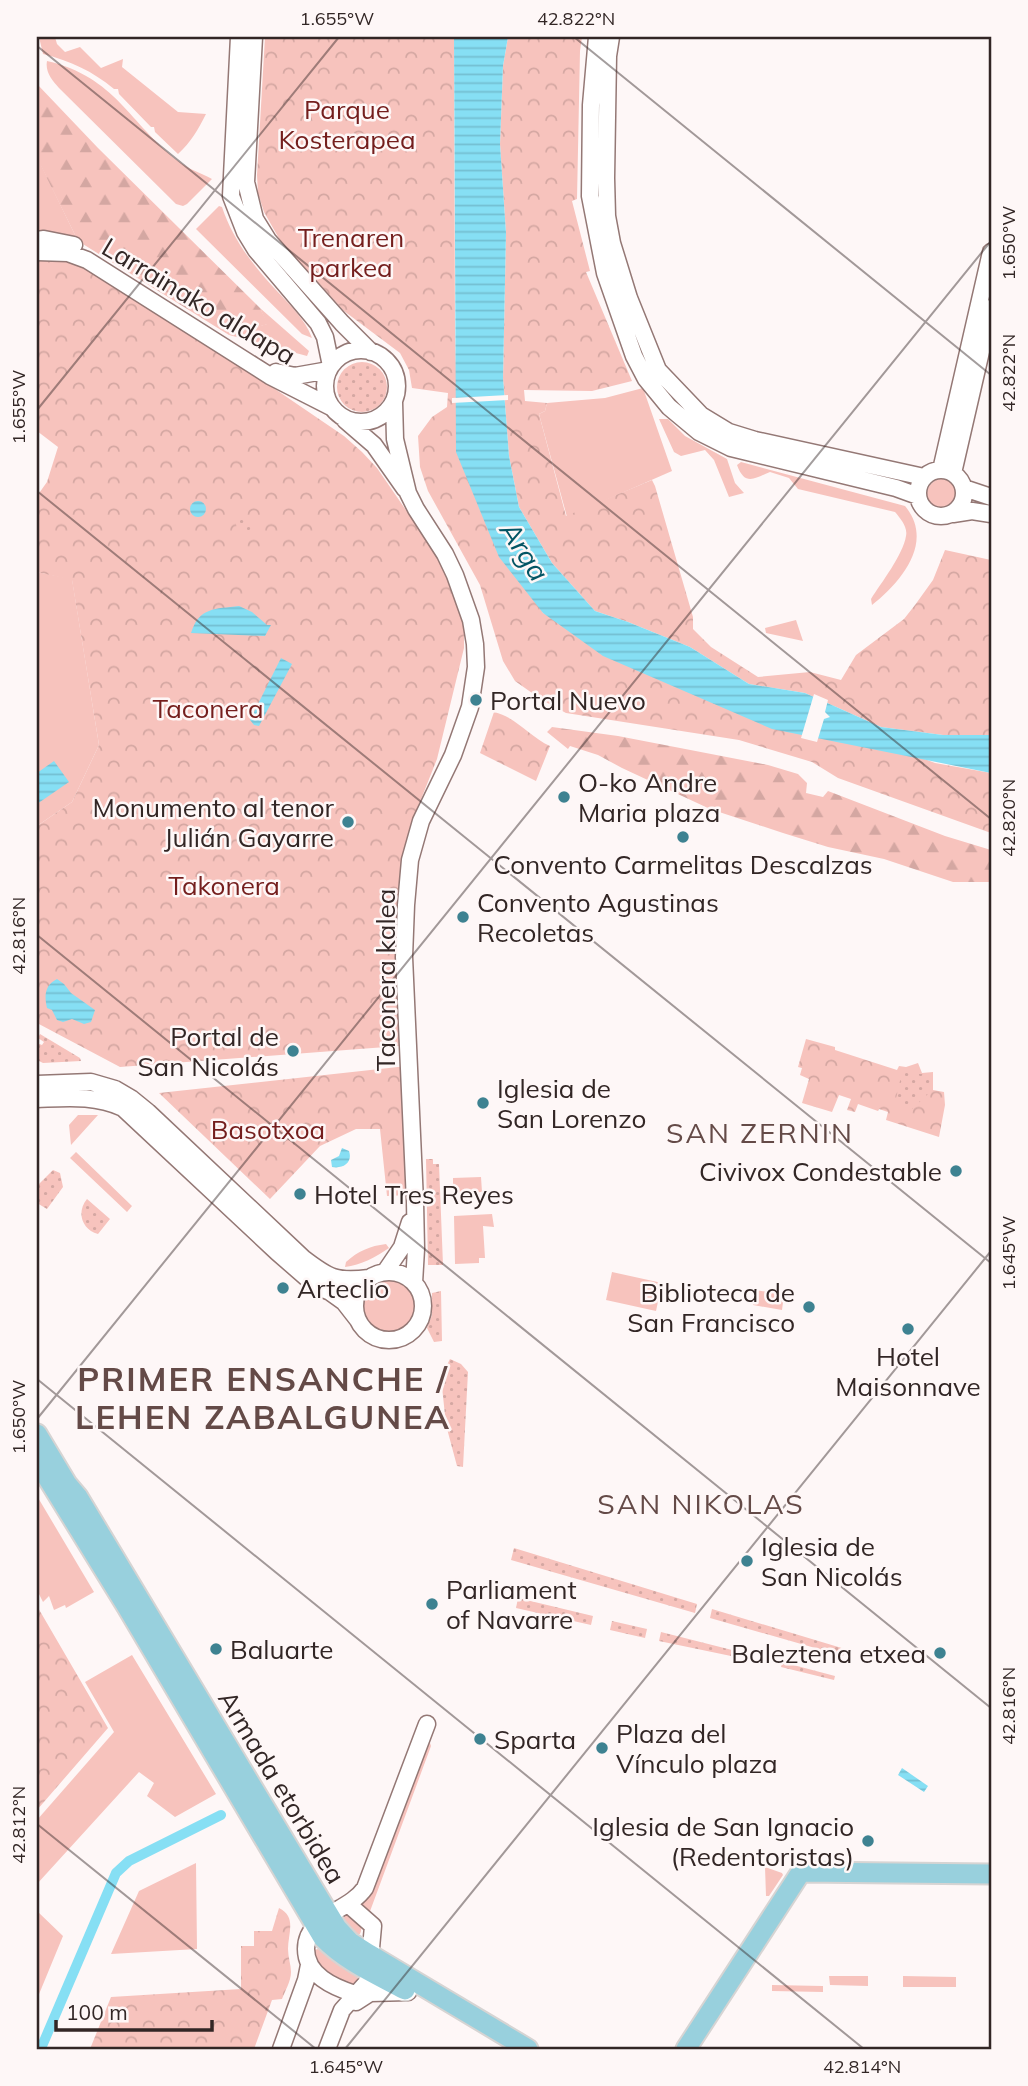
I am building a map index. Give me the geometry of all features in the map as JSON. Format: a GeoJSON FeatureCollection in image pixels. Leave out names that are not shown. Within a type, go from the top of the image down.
{"type":"FeatureCollection","features":[{"type":"Feature","properties":{"kind":"main road","name":"Armada etorbidea"},"geometry":{"type":"LineString","coordinates":[[37,1434],[67,1484],[78,1497],[322,1920]]}},
{"type":"Feature","properties":{"kind":"main road","name":"Armada etorbidea"},"geometry":{"type":"LineString","coordinates":[[37,1461],[322,1920]]}},
{"type":"Feature","properties":{"kind":"main road"},"geometry":{"type":"LineString","coordinates":[[686,2049],[802,1872],[991,1874]]}},
{"type":"Feature","properties":{"kind":"main road"},"geometry":{"type":"LineString","coordinates":[[322,1920],[337,1928],[369,1962],[409,1992],[503,2049]]}},
{"type":"Feature","properties":{"kind":"main road"},"geometry":{"type":"LineString","coordinates":[[369,1962],[528,2049]]}},
{"type":"Feature","properties":{"kind":"street"},"geometry":{"type":"LineString","coordinates":[[239,37],[231,196],[245,232],[256,250],[318,323],[326,337],[330,368]]}},
{"type":"Feature","properties":{"kind":"street"},"geometry":{"type":"LineString","coordinates":[[254,37],[246,182],[256,219],[268,240],[342,323],[371,352],[385,360],[395,375],[397,384],[394,402],[387,412],[377,419],[354,422],[337,413],[325,393],[326,377],[337,359],[353,351],[371,352]]}},
{"type":"Feature","properties":{"kind":"street"},"geometry":{"type":"LineString","coordinates":[[597,37],[594,57],[590,196],[605,273],[634,356],[646,379],[669,407],[699,432],[731,448],[896,488],[918,496]]}},
{"type":"Feature","properties":{"kind":"street"},"geometry":{"type":"LineString","coordinates":[[611,37],[608,68],[607,216],[612,243],[629,298],[658,370],[701,415],[729,432],[925,477]]}},
{"type":"Feature","properties":{"kind":"street","name":"Larrainako aldapa"},"geometry":{"type":"LineString","coordinates":[[37,240],[69,243],[88,251],[274,371],[295,376],[330,368]]}},
{"type":"Feature","properties":{"kind":"street","name":"Larrainako aldapa"},"geometry":{"type":"LineString","coordinates":[[37,252],[68,254],[87,260],[270,376],[337,413]]}},
{"type":"Feature","properties":{"kind":"street"},"geometry":{"type":"LineString","coordinates":[[947,472],[991,253]]}},
{"type":"Feature","properties":{"kind":"street"},"geometry":{"type":"LineString","coordinates":[[947,472],[991,308]]}},
{"type":"Feature","properties":{"kind":"street","name":"Taconera kalea"},"geometry":{"type":"LineString","coordinates":[[394,402],[395,439],[408,493]]}},
{"type":"Feature","properties":{"kind":"street","name":"Taconera kalea"},"geometry":{"type":"LineString","coordinates":[[337,413],[374,445],[408,493],[445,554],[471,620],[475,644],[473,692],[467,717],[453,755],[421,821],[410,860],[404,957],[415,1202],[414,1283]]}},
{"type":"Feature","properties":{"kind":"street"},"geometry":{"type":"LineString","coordinates":[[953,514],[963,503],[962,482],[947,472],[935,471],[925,477],[918,489],[924,510],[943,517],[972,511],[991,514]]}},
{"type":"Feature","properties":{"kind":"street"},"geometry":{"type":"LineString","coordinates":[[964,488],[991,497]]}},
{"type":"Feature","properties":{"kind":"street"},"geometry":{"type":"LineString","coordinates":[[68,1081],[69,1098]]}},
{"type":"Feature","properties":{"kind":"street"},"geometry":{"type":"LineString","coordinates":[[37,1084],[91,1082],[116,1089],[148,1112],[319,1270],[337,1279],[350,1280],[369,1278],[385,1272],[406,1276],[414,1283],[422,1297],[423,1311],[418,1325],[404,1337],[394,1340],[373,1336],[365,1330],[344,1302],[316,1286],[277,1252],[123,1108],[102,1099],[37,1099]]}},
{"type":"Feature","properties":{"kind":"street","name":"Taconera kalea"},"geometry":{"type":"LineString","coordinates":[[385,1272],[402,1247],[415,1202]]}},
{"type":"Feature","properties":{"kind":"street"},"geometry":{"type":"LineString","coordinates":[[358,1320],[356,1297],[369,1278]]}},
{"type":"Feature","properties":{"kind":"street"},"geometry":{"type":"LineString","coordinates":[[281,2049],[306,1980],[309,1965],[306,1945],[308,1936],[322,1920],[359,1896],[365,1888],[427,1724]]}},
{"type":"Feature","properties":{"kind":"street"},"geometry":{"type":"LineString","coordinates":[[327,2049],[342,2010],[368,1981],[373,1926],[348,1903]]}},
{"type":"Feature","properties":{"kind":"street"},"geometry":{"type":"LineString","coordinates":[[309,1965],[316,1975],[338,1989],[355,1994]]}},
{"type":"Feature","properties":{"kind":"street"},"geometry":{"type":"LineString","coordinates":[[342,2010],[370,1993],[409,1992]]}},
{"type":"Feature","properties":{"kind":"green space"},"geometry":{"type":"Polygon","coordinates":[[[39,37],[55,37],[57,44],[65,52],[80,47],[101,68],[123,59],[122,67],[178,112],[206,114],[194,136],[178,154],[119,94],[118,89],[81,67],[43,54],[39,37]]]}},
{"type":"Feature","properties":{"kind":"green space"},"geometry":{"type":"Polygon","coordinates":[[[265,37],[454,37],[458,456],[543,613],[935,763],[991,773],[991,833],[838,778],[812,762],[739,740],[566,713],[515,681],[503,661],[480,585],[428,491],[420,467],[418,436],[432,417],[447,407],[448,393],[412,388],[409,370],[400,353],[344,311],[281,242],[264,212],[258,193],[257,175],[265,37]]]}},
{"type":"Feature","properties":{"kind":"green space"},"geometry":{"type":"Polygon","coordinates":[[[508,37],[582,37],[577,199],[572,201],[590,271],[586,272],[632,381],[592,391],[524,390],[525,401],[547,403],[545,411],[539,414],[566,516],[652,480],[693,617],[693,629],[711,647],[758,677],[810,672],[841,680],[856,655],[904,619],[933,580],[945,550],[991,560],[991,735],[943,735],[881,727],[805,693],[749,684],[690,647],[595,611],[552,563],[519,507],[509,456],[503,378],[506,233],[500,144],[503,66],[508,37]]]}},
{"type":"Feature","properties":{"kind":"green space"},"geometry":{"type":"Polygon","coordinates":[[[47,61],[90,78],[120,103],[178,161],[212,179],[187,204],[176,204],[59,88],[48,72],[47,61]]]}},
{"type":"Feature","properties":{"kind":"green space"},"geometry":{"type":"Polygon","coordinates":[[[37,84],[260,308],[268,324],[229,335],[78,241],[41,166],[37,164],[37,84]]]}},
{"type":"Feature","properties":{"kind":"green space"},"geometry":{"type":"Polygon","coordinates":[[[37,164],[41,165],[78,241],[37,233],[37,164]]]}},
{"type":"Feature","properties":{"kind":"green space"},"geometry":{"type":"Polygon","coordinates":[[[219,206],[222,207],[244,252],[297,312],[312,338],[302,334],[196,229],[219,206]]]}},
{"type":"Feature","properties":{"kind":"green space","name":"Takonera"},"geometry":{"type":"Polygon","coordinates":[[[37,253],[66,255],[250,372],[344,436],[377,468],[441,561],[456,594],[464,627],[464,648],[437,759],[412,822],[398,896],[399,1046],[120,1067],[37,1023],[37,826],[72,802],[99,745],[72,580],[37,572],[37,496],[47,482],[58,447],[37,431],[37,253]]]}},
{"type":"Feature","properties":{"kind":"green space"},"geometry":{"type":"Polygon","coordinates":[[[260,308],[309,351],[307,356],[229,335],[267,324],[260,308]]]}},
{"type":"Feature","properties":{"kind":"green space"},"geometry":{"type":"Polygon","coordinates":[[[362,362],[380,369],[387,387],[380,405],[362,412],[344,405],[337,387],[344,369],[362,362]]]}},
{"type":"Feature","properties":{"kind":"green space"},"geometry":{"type":"Polygon","coordinates":[[[643,388],[672,471],[567,517],[539,414],[545,411],[547,403],[605,398],[643,388]]]}},
{"type":"Feature","properties":{"kind":"green space"},"geometry":{"type":"Polygon","coordinates":[[[659,419],[668,419],[685,436],[727,459],[735,483],[744,493],[729,497],[714,460],[705,450],[681,456],[674,452],[659,419]]]}},
{"type":"Feature","properties":{"kind":"green space"},"geometry":{"type":"Polygon","coordinates":[[[741,462],[905,506],[917,533],[911,560],[903,573],[872,605],[871,599],[896,560],[906,536],[905,526],[895,512],[798,489],[789,478],[770,472],[747,478],[737,465],[741,462]]]}},
{"type":"Feature","properties":{"kind":"green space"},"geometry":{"type":"Polygon","coordinates":[[[942,479],[948,480],[956,488],[956,500],[948,508],[942,509],[936,508],[928,500],[927,494],[928,488],[936,480],[942,479]]]}},
{"type":"Feature","properties":{"kind":"green space"},"geometry":{"type":"Polygon","coordinates":[[[244,516],[250,518],[250,530],[244,532],[238,530],[236,524],[238,518],[244,516]]]}},
{"type":"Feature","properties":{"kind":"green space"},"geometry":{"type":"Polygon","coordinates":[[[37,572],[72,579],[99,745],[72,802],[37,826],[37,572]]]}},
{"type":"Feature","properties":{"kind":"green space"},"geometry":{"type":"Polygon","coordinates":[[[796,620],[803,641],[766,633],[765,628],[796,620]]]}},
{"type":"Feature","properties":{"kind":"green space"},"geometry":{"type":"Polygon","coordinates":[[[494,712],[509,718],[550,746],[536,781],[480,753],[494,712]]]}},
{"type":"Feature","properties":{"kind":"green space"},"geometry":{"type":"Polygon","coordinates":[[[552,727],[618,736],[768,765],[798,774],[807,783],[806,793],[823,797],[828,791],[945,836],[991,850],[991,882],[953,882],[884,859],[828,847],[710,809],[598,755],[570,746],[568,749],[547,732],[552,727]]]}},
{"type":"Feature","properties":{"kind":"green space"},"geometry":{"type":"Polygon","coordinates":[[[345,814],[351,814],[356,822],[354,828],[345,830],[340,825],[340,819],[345,814]]]}},
{"type":"Feature","properties":{"kind":"green space"},"geometry":{"type":"Polygon","coordinates":[[[40,1034],[81,1061],[43,1063],[37,1060],[37,1043],[42,1045],[44,1042],[38,1038],[40,1034]]]}},
{"type":"Feature","properties":{"kind":"green space"},"geometry":{"type":"Polygon","coordinates":[[[806,1039],[897,1070],[899,1066],[918,1063],[922,1073],[933,1072],[933,1090],[944,1092],[945,1105],[939,1137],[886,1120],[888,1112],[879,1109],[878,1111],[858,1104],[855,1112],[847,1110],[851,1099],[839,1095],[832,1112],[802,1103],[809,1079],[800,1075],[802,1068],[798,1067],[806,1039]]]}},
{"type":"Feature","properties":{"kind":"green space","name":"Basotxoa"},"geometry":{"type":"Polygon","coordinates":[[[407,1066],[410,1195],[387,1196],[380,1129],[356,1129],[320,1146],[270,1199],[159,1093],[407,1066]]]}},
{"type":"Feature","properties":{"kind":"green space"},"geometry":{"type":"Polygon","coordinates":[[[902,1072],[931,1074],[931,1091],[911,1110],[895,1103],[902,1072]]]}},
{"type":"Feature","properties":{"kind":"green space"},"geometry":{"type":"Polygon","coordinates":[[[78,1115],[98,1115],[71,1145],[69,1125],[78,1115]]]}},
{"type":"Feature","properties":{"kind":"green space"},"geometry":{"type":"Polygon","coordinates":[[[76,1152],[132,1206],[127,1212],[70,1158],[76,1152]]]}},
{"type":"Feature","properties":{"kind":"green space"},"geometry":{"type":"Polygon","coordinates":[[[426,1159],[433,1159],[433,1164],[439,1164],[443,1265],[428,1265],[426,1159]]]}},
{"type":"Feature","properties":{"kind":"green space"},"geometry":{"type":"Polygon","coordinates":[[[53,1170],[60,1173],[63,1187],[47,1209],[37,1203],[37,1186],[53,1170]]]}},
{"type":"Feature","properties":{"kind":"green space"},"geometry":{"type":"Polygon","coordinates":[[[481,1177],[482,1192],[453,1193],[453,1178],[481,1177]]]}},
{"type":"Feature","properties":{"kind":"green space"},"geometry":{"type":"Polygon","coordinates":[[[87,1199],[110,1219],[98,1234],[88,1229],[82,1220],[82,1209],[87,1199]]]}},
{"type":"Feature","properties":{"kind":"green space"},"geometry":{"type":"Polygon","coordinates":[[[492,1214],[494,1227],[483,1226],[485,1258],[479,1258],[479,1263],[455,1264],[454,1216],[492,1214]]]}},
{"type":"Feature","properties":{"kind":"green space"},"geometry":{"type":"Polygon","coordinates":[[[386,1244],[389,1248],[379,1254],[345,1267],[346,1262],[360,1252],[386,1244]]]}},
{"type":"Feature","properties":{"kind":"green space"},"geometry":{"type":"Polygon","coordinates":[[[612,1272],[662,1283],[656,1311],[606,1300],[612,1272]]]}},
{"type":"Feature","properties":{"kind":"green space"},"geometry":{"type":"Polygon","coordinates":[[[395,1278],[405,1282],[413,1290],[417,1305],[413,1320],[405,1328],[385,1332],[375,1328],[367,1320],[363,1300],[367,1290],[375,1282],[395,1278]]]}},
{"type":"Feature","properties":{"kind":"green space"},"geometry":{"type":"Polygon","coordinates":[[[756,1290],[784,1295],[782,1310],[753,1305],[756,1290]]]}},
{"type":"Feature","properties":{"kind":"green space"},"geometry":{"type":"Polygon","coordinates":[[[441,1291],[442,1341],[434,1342],[427,1328],[432,1315],[432,1293],[441,1291]]]}},
{"type":"Feature","properties":{"kind":"green space"},"geometry":{"type":"Polygon","coordinates":[[[450,1359],[461,1364],[468,1372],[463,1467],[457,1466],[446,1425],[441,1377],[450,1359]]]}},
{"type":"Feature","properties":{"kind":"green space"},"geometry":{"type":"Polygon","coordinates":[[[37,1496],[94,1592],[66,1608],[65,1605],[54,1610],[49,1596],[43,1602],[37,1590],[37,1496]]]}},
{"type":"Feature","properties":{"kind":"green space"},"geometry":{"type":"Polygon","coordinates":[[[514,1548],[697,1604],[695,1613],[511,1560],[514,1548]]]}},
{"type":"Feature","properties":{"kind":"green space"},"geometry":{"type":"Polygon","coordinates":[[[518,1598],[593,1616],[591,1625],[516,1608],[518,1598]]]}},
{"type":"Feature","properties":{"kind":"green space"},"geometry":{"type":"Polygon","coordinates":[[[37,1606],[108,1728],[37,1810],[37,1606]]]}},
{"type":"Feature","properties":{"kind":"green space"},"geometry":{"type":"Polygon","coordinates":[[[712,1609],[845,1649],[843,1656],[710,1618],[712,1609]]]}},
{"type":"Feature","properties":{"kind":"green space"},"geometry":{"type":"Polygon","coordinates":[[[612,1621],[647,1629],[645,1638],[610,1630],[612,1621]]]}},
{"type":"Feature","properties":{"kind":"green space"},"geometry":{"type":"Polygon","coordinates":[[[661,1632],[732,1650],[731,1656],[659,1641],[661,1632]]]}},
{"type":"Feature","properties":{"kind":"green space"},"geometry":{"type":"Polygon","coordinates":[[[132,1655],[216,1794],[175,1817],[147,1796],[154,1783],[139,1772],[37,1884],[37,1820],[114,1732],[85,1682],[132,1655]]]}},
{"type":"Feature","properties":{"kind":"green space"},"geometry":{"type":"Polygon","coordinates":[[[782,1662],[835,1676],[834,1680],[781,1667],[782,1662]]]}},
{"type":"Feature","properties":{"kind":"green space"},"geometry":{"type":"Polygon","coordinates":[[[430,1743],[369,1914],[359,1904],[375,1885],[427,1744],[430,1743]]]}},
{"type":"Feature","properties":{"kind":"green space"},"geometry":{"type":"Polygon","coordinates":[[[196,1863],[197,1949],[111,1954],[139,1891],[196,1863]]]}},
{"type":"Feature","properties":{"kind":"green space"},"geometry":{"type":"Polygon","coordinates":[[[765,1867],[783,1875],[769,1896],[766,1896],[765,1867]]]}},
{"type":"Feature","properties":{"kind":"green space"},"geometry":{"type":"Polygon","coordinates":[[[279,1908],[290,1921],[288,1949],[291,1975],[282,1999],[272,2000],[254,2049],[90,2049],[111,1997],[241,1989],[241,1946],[254,1946],[254,1931],[272,1931],[279,1908]]]}},
{"type":"Feature","properties":{"kind":"green space"},"geometry":{"type":"Polygon","coordinates":[[[37,1911],[63,1936],[37,1999],[37,1911]]]}},
{"type":"Feature","properties":{"kind":"green space"},"geometry":{"type":"Polygon","coordinates":[[[346,1912],[360,1924],[360,1934],[344,1921],[341,1916],[346,1912]]]}},
{"type":"Feature","properties":{"kind":"green space"},"geometry":{"type":"Polygon","coordinates":[[[318,1949],[355,1971],[358,1974],[357,1982],[349,1985],[326,1973],[315,1957],[314,1950],[318,1949]]]}},
{"type":"Feature","properties":{"kind":"green space"},"geometry":{"type":"Polygon","coordinates":[[[829,1976],[868,1976],[868,1986],[830,1985],[829,1976]]]}},
{"type":"Feature","properties":{"kind":"green space"},"geometry":{"type":"Polygon","coordinates":[[[903,1976],[956,1977],[956,1987],[903,1987],[903,1976]]]}},
{"type":"Feature","properties":{"kind":"green space"},"geometry":{"type":"Polygon","coordinates":[[[772,1985],[823,1986],[823,1992],[772,1991],[772,1985]]]}},
{"type":"Feature","properties":{"kind":"water","name":"Arga"},"geometry":{"type":"Polygon","coordinates":[[[454,37],[508,37],[503,66],[500,144],[506,233],[503,378],[509,456],[519,507],[552,563],[595,611],[690,647],[749,684],[805,693],[881,727],[943,735],[991,735],[991,773],[772,729],[603,656],[543,613],[499,557],[456,452],[454,37]]]}},
{"type":"Feature","properties":{"kind":"water"},"geometry":{"type":"Polygon","coordinates":[[[198,501],[204,503],[204,515],[198,517],[192,515],[190,509],[192,503],[198,501]]]}},
{"type":"Feature","properties":{"kind":"water"},"geometry":{"type":"Polygon","coordinates":[[[239,606],[271,625],[265,636],[191,633],[194,624],[203,614],[215,609],[239,606]]]}},
{"type":"Feature","properties":{"kind":"water"},"geometry":{"type":"Polygon","coordinates":[[[281,658],[292,664],[259,726],[254,725],[250,720],[281,658]]]}},
{"type":"Feature","properties":{"kind":"water"},"geometry":{"type":"Polygon","coordinates":[[[54,761],[69,782],[37,804],[37,773],[54,761]]]}},
{"type":"Feature","properties":{"kind":"water"},"geometry":{"type":"Polygon","coordinates":[[[57,979],[95,1010],[91,1022],[84,1024],[72,1019],[63,1022],[57,1020],[52,1010],[47,1008],[46,991],[57,979]]]}},
{"type":"Feature","properties":{"kind":"water"},"geometry":{"type":"Polygon","coordinates":[[[342,1148],[349,1151],[350,1159],[343,1166],[332,1167],[331,1160],[339,1156],[342,1148]]]}},
{"type":"Feature","properties":{"kind":"water"},"geometry":{"type":"Polygon","coordinates":[[[902,1768],[928,1786],[924,1792],[898,1775],[902,1768]]]}},
{"type":"Feature","properties":{"kind":"pier"},"geometry":{"type":"Polygon","coordinates":[[[508,395],[508,400],[452,403],[452,398],[508,395]]]}},
{"type":"Feature","properties":{"kind":"pier"},"geometry":{"type":"Polygon","coordinates":[[[814,694],[828,700],[825,712],[830,717],[824,719],[817,742],[801,738],[814,694]]]}},
{"type":"Feature","properties":{"kind":"waterway"},"geometry":{"type":"LineString","coordinates":[[42,2046],[116,1873],[129,1861],[221,1815]]}},
{"type":"Feature","properties":{"kind":"place","name":"Portal Nuevo"},"geometry":{"type":"Point","coordinates":[476,700]}},
{"type":"Feature","properties":{"kind":"place","name":"O-ko Andre Maria plaza"},"geometry":{"type":"Point","coordinates":[564,797]}},
{"type":"Feature","properties":{"kind":"place","name":"Monumento al tenor Julián Gayarre"},"geometry":{"type":"Point","coordinates":[348,822]}},
{"type":"Feature","properties":{"kind":"place","name":"Convento Carmelitas Descalzas"},"geometry":{"type":"Point","coordinates":[683,837]}},
{"type":"Feature","properties":{"kind":"place","name":"Convento Agustinas Recoletas"},"geometry":{"type":"Point","coordinates":[463,917]}},
{"type":"Feature","properties":{"kind":"place","name":"Portal de San Nicolás"},"geometry":{"type":"Point","coordinates":[293,1051]}},
{"type":"Feature","properties":{"kind":"place","name":"Iglesia de San Lorenzo"},"geometry":{"type":"Point","coordinates":[483,1103]}},
{"type":"Feature","properties":{"kind":"place","name":"Civivox Condestable"},"geometry":{"type":"Point","coordinates":[956,1171]}},
{"type":"Feature","properties":{"kind":"place","name":"Hotel Tres Reyes"},"geometry":{"type":"Point","coordinates":[300,1194]}},
{"type":"Feature","properties":{"kind":"place","name":"Arteclio"},"geometry":{"type":"Point","coordinates":[283,1288]}},
{"type":"Feature","properties":{"kind":"place","name":"Biblioteca de San Francisco"},"geometry":{"type":"Point","coordinates":[809,1307]}},
{"type":"Feature","properties":{"kind":"place","name":"Hotel Maisonnave"},"geometry":{"type":"Point","coordinates":[908,1329]}},
{"type":"Feature","properties":{"kind":"place","name":"Iglesia de San Nicolás"},"geometry":{"type":"Point","coordinates":[747,1561]}},
{"type":"Feature","properties":{"kind":"place","name":"Parliament of Navarre"},"geometry":{"type":"Point","coordinates":[432,1604]}},
{"type":"Feature","properties":{"kind":"place","name":"Baluarte"},"geometry":{"type":"Point","coordinates":[216,1649]}},
{"type":"Feature","properties":{"kind":"place","name":"Baleztena etxea"},"geometry":{"type":"Point","coordinates":[940,1653]}},
{"type":"Feature","properties":{"kind":"place","name":"Sparta"},"geometry":{"type":"Point","coordinates":[480,1739]}},
{"type":"Feature","properties":{"kind":"place","name":"Plaza del Vínculo plaza"},"geometry":{"type":"Point","coordinates":[602,1748]}},
{"type":"Feature","properties":{"kind":"place","name":"Iglesia de San Ignacio (Redentoristas)"},"geometry":{"type":"Point","coordinates":[868,1841]}},
{"type":"Feature","properties":{"kind":"district","name":"SAN ZERNIN"},"geometry":{"type":"Point","coordinates":[760,1132]}},
{"type":"Feature","properties":{"kind":"district","name":"PRIMER ENSANCHE / LEHEN ZABALGUNEA"},"geometry":{"type":"Point","coordinates":[263,1397]}},
{"type":"Feature","properties":{"kind":"district","name":"SAN NIKOLAS"},"geometry":{"type":"Point","coordinates":[701,1503]}},
{"type":"Feature","properties":{"kind":"park label","name":"Parque Kosterapea"},"geometry":{"type":"Point","coordinates":[347,124]}},
{"type":"Feature","properties":{"kind":"park label","name":"Trenaren parkea"},"geometry":{"type":"Point","coordinates":[351,252]}},
{"type":"Feature","properties":{"kind":"park label","name":"Taconera"},"geometry":{"type":"Point","coordinates":[208,708]}}]}
